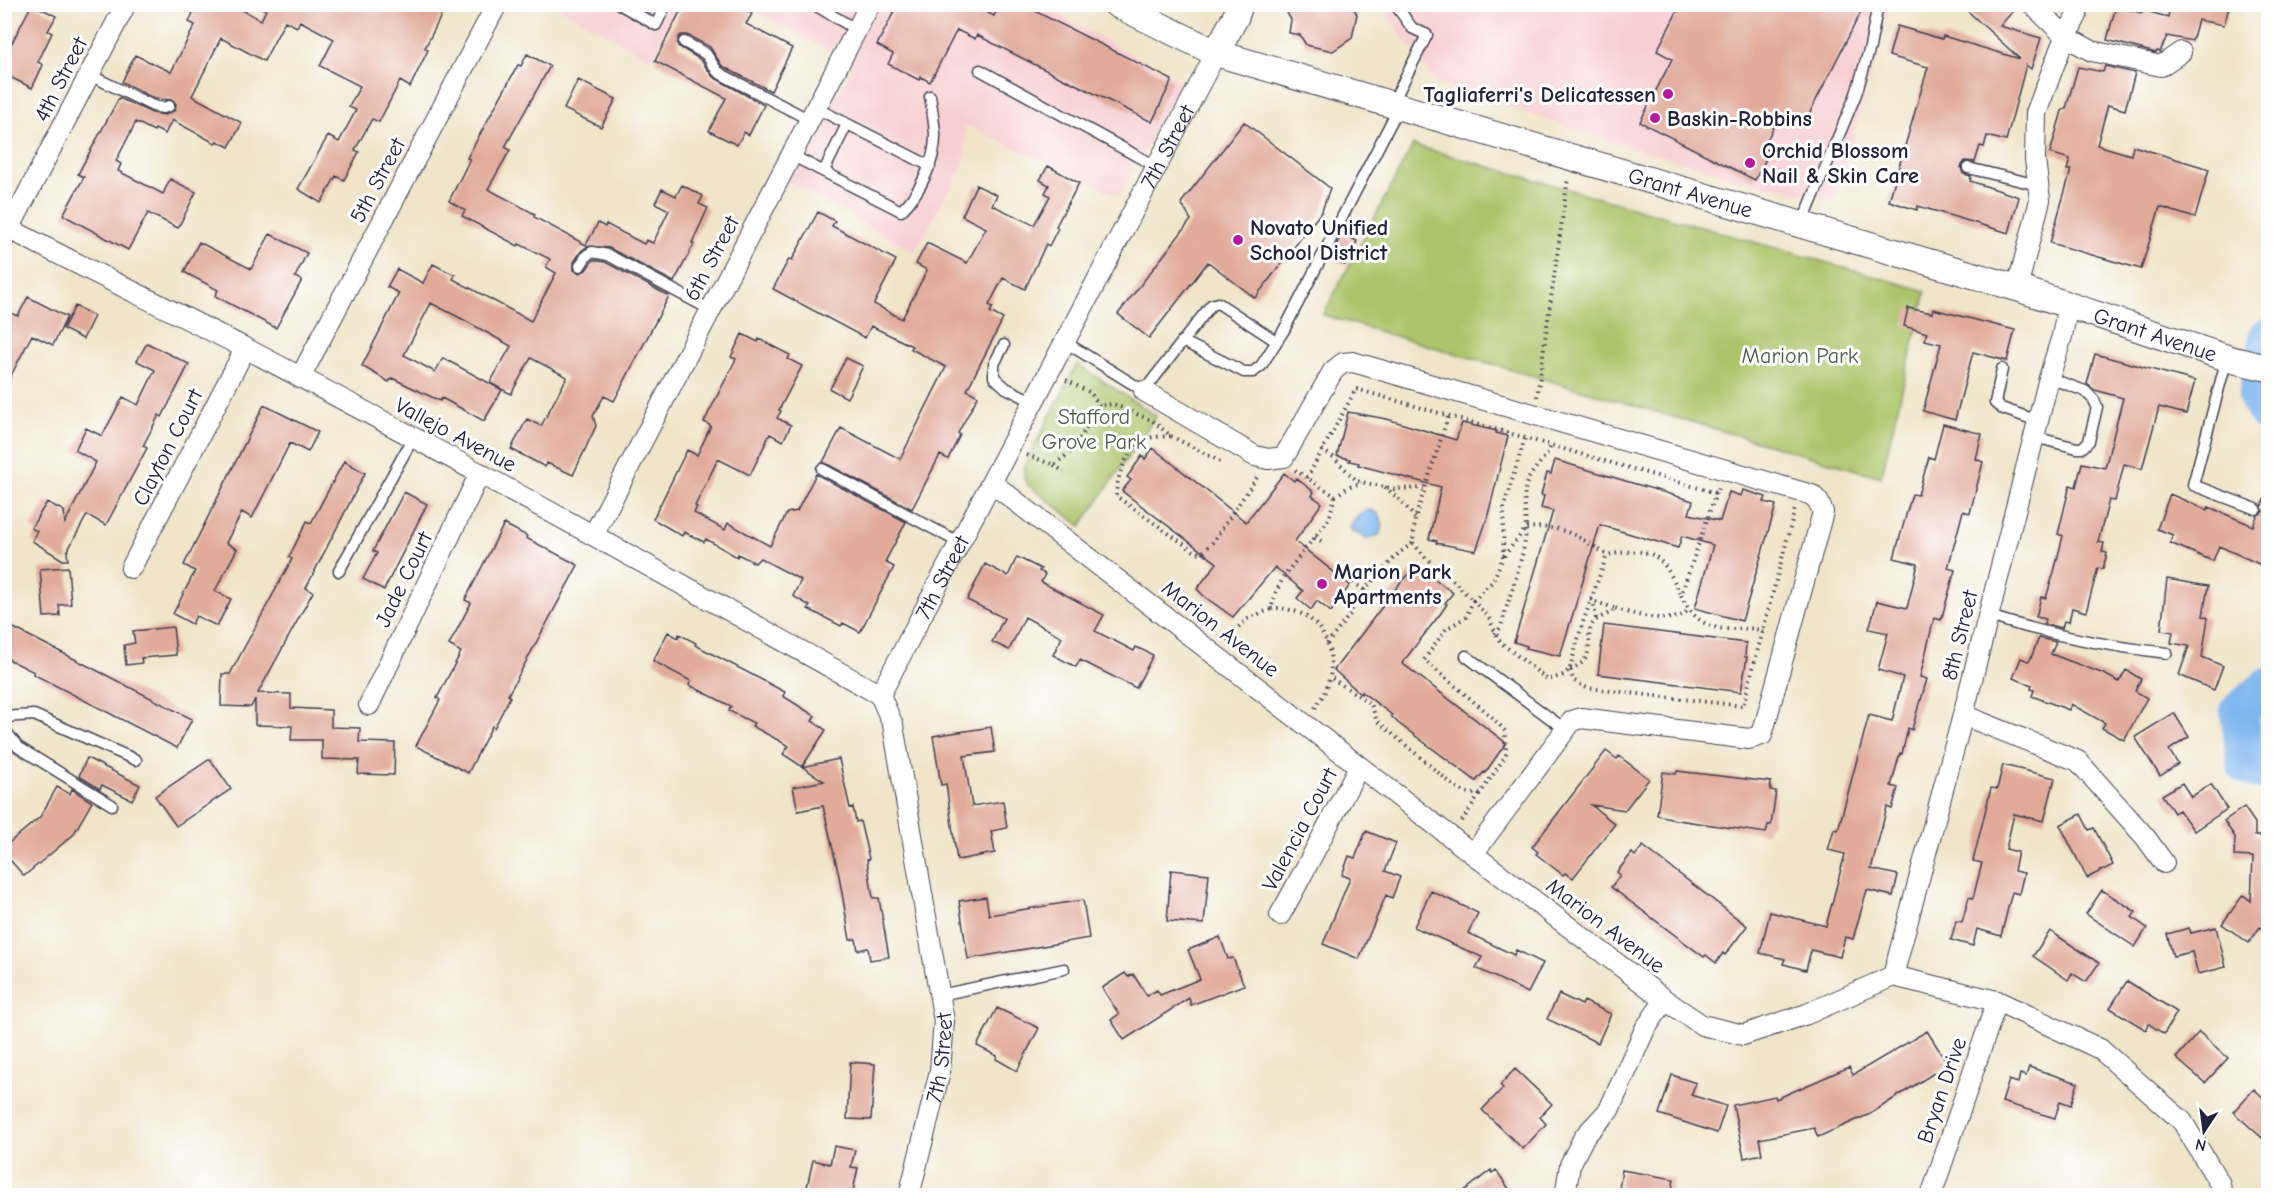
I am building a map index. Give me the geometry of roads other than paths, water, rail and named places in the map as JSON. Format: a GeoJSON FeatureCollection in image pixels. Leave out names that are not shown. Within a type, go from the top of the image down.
{"type":"FeatureCollection","features":[{"type":"Feature","properties":{"kind":"street","name":"4th Street"},"geometry":{"type":"LineString","coordinates":[[6,232],[126,4]]}},
{"type":"Feature","properties":{"kind":"street","name":"5th Street"},"geometry":{"type":"LineString","coordinates":[[300,378],[496,4]]}},
{"type":"Feature","properties":{"kind":"street","name":"6th Street"},"geometry":{"type":"LineString","coordinates":[[594,534],[870,4]]}},
{"type":"Feature","properties":{"kind":"street","name":"Grant Avenue"},"geometry":{"type":"LineString","coordinates":[[1116,4],[1216,53],[2018,288],[2230,359],[2268,368]]}},
{"type":"Feature","properties":{"kind":"street","name":"7th Street"},"geometry":{"type":"LineString","coordinates":[[909,1196],[940,1071],[944,1021],[893,725],[880,695],[1236,16],[1240,4]]}},
{"type":"Feature","properties":{"kind":"street"},"geometry":{"type":"LineString","coordinates":[[2032,4],[2066,37],[2092,51],[2161,66],[2181,52]]}},
{"type":"Feature","properties":{"kind":"street"},"geometry":{"type":"LineString","coordinates":[[2018,288],[2040,200],[2035,159],[2036,113],[2066,37],[2080,10]]}},
{"type":"Feature","properties":{"kind":"street","name":"Vallejo Avenue"},"geometry":{"type":"LineString","coordinates":[[6,232],[245,349],[480,473],[594,534],[880,695]]}},
{"type":"Feature","properties":{"kind":"street","name":"8th Street"},"geometry":{"type":"LineString","coordinates":[[1893,976],[1964,715],[2049,378],[2062,336],[2068,305]]}},
{"type":"Feature","properties":{"kind":"street","name":"Clayton Court"},"geometry":{"type":"LineString","coordinates":[[131,568],[245,349]]}},
{"type":"Feature","properties":{"kind":"street"},"geometry":{"type":"LineString","coordinates":[[2230,359],[2268,378]]}},
{"type":"Feature","properties":{"kind":"street"},"geometry":{"type":"LineString","coordinates":[[1143,391],[1255,456],[1268,459],[1284,458],[1333,371],[1343,363],[1353,362],[1812,495],[1818,501],[1823,512],[1762,735],[1749,739],[1581,718],[1572,721],[1473,854]]}},
{"type":"Feature","properties":{"kind":"street","name":"Jade Court"},"geometry":{"type":"LineString","coordinates":[[369,705],[480,473]]}},
{"type":"Feature","properties":{"kind":"street","name":"Marion Avenue"},"geometry":{"type":"LineString","coordinates":[[992,483],[1359,767],[1665,1000],[1702,1025],[1743,1035],[1807,1014],[1893,976]]}},
{"type":"Feature","properties":{"kind":"street"},"geometry":{"type":"LineString","coordinates":[[1964,715],[2078,761],[2146,838],[2164,863]]}},
{"type":"Feature","properties":{"kind":"street","name":"Valencia Court"},"geometry":{"type":"LineString","coordinates":[[1280,915],[1315,854],[1328,823],[1359,767]]}},
{"type":"Feature","properties":{"kind":"street"},"geometry":{"type":"LineString","coordinates":[[1893,976],[1997,1000],[2100,1049],[2182,1121],[2220,1184],[2222,1196]]}},
{"type":"Feature","properties":{"kind":"street"},"geometry":{"type":"LineString","coordinates":[[1565,1196],[1570,1165],[1584,1137],[1609,1110],[1645,1029],[1665,1000]]}},
{"type":"Feature","properties":{"kind":"street","name":"Bryan Drive"},"geometry":{"type":"LineString","coordinates":[[1930,1196],[1997,1000]]}},
{"type":"Feature","properties":{"kind":"lane"},"geometry":{"type":"LineString","coordinates":[[619,4],[656,25],[666,4]]}},
{"type":"Feature","properties":{"kind":"lane"},"geometry":{"type":"LineString","coordinates":[[813,4],[857,30]]}},
{"type":"Feature","properties":{"kind":"lane"},"geometry":{"type":"LineString","coordinates":[[1182,341],[1244,372],[1253,372],[1261,366],[1396,106],[1427,35],[1412,28],[1395,4]]}},
{"type":"Feature","properties":{"kind":"lane"},"geometry":{"type":"LineString","coordinates":[[1802,224],[1856,94],[1870,47],[1878,4]]}},
{"type":"Feature","properties":{"kind":"lane"},"geometry":{"type":"LineString","coordinates":[[684,42],[706,54],[717,71],[723,75],[813,114],[847,124],[930,165]]}},
{"type":"Feature","properties":{"kind":"lane"},"geometry":{"type":"LineString","coordinates":[[980,70],[1157,167]]}},
{"type":"Feature","properties":{"kind":"lane"},"geometry":{"type":"LineString","coordinates":[[90,75],[153,106],[163,108],[169,106]]}},
{"type":"Feature","properties":{"kind":"lane"},"geometry":{"type":"LineString","coordinates":[[791,155],[902,211],[913,198],[930,165],[935,136],[930,96]]}},
{"type":"Feature","properties":{"kind":"lane"},"geometry":{"type":"LineString","coordinates":[[824,171],[847,124]]}},
{"type":"Feature","properties":{"kind":"lane"},"geometry":{"type":"LineString","coordinates":[[1968,168],[2038,185]]}},
{"type":"Feature","properties":{"kind":"lane"},"geometry":{"type":"LineString","coordinates":[[580,266],[587,255],[592,252],[608,255],[711,310]]}},
{"type":"Feature","properties":{"kind":"lane"},"geometry":{"type":"LineString","coordinates":[[1065,342],[1143,391],[1210,305],[1218,303],[1276,341]]}},
{"type":"Feature","properties":{"kind":"lane"},"geometry":{"type":"LineString","coordinates":[[1004,345],[994,364],[994,377],[1006,388],[1034,402]]}},
{"type":"Feature","properties":{"kind":"lane"},"geometry":{"type":"LineString","coordinates":[[2230,359],[2193,485],[2256,509]]}},
{"type":"Feature","properties":{"kind":"lane"},"geometry":{"type":"LineString","coordinates":[[2002,369],[1995,404],[2036,429],[2082,448],[2089,441],[2097,407],[2094,400],[2085,391],[2049,378]]}},
{"type":"Feature","properties":{"kind":"lane"},"geometry":{"type":"LineString","coordinates":[[339,571],[412,438]]}},
{"type":"Feature","properties":{"kind":"lane"},"geometry":{"type":"LineString","coordinates":[[822,468],[960,543]]}},
{"type":"Feature","properties":{"kind":"lane"},"geometry":{"type":"LineString","coordinates":[[1989,616],[2071,639],[2168,653]]}},
{"type":"Feature","properties":{"kind":"lane"},"geometry":{"type":"LineString","coordinates":[[1466,656],[1566,730]]}},
{"type":"Feature","properties":{"kind":"lane"},"geometry":{"type":"LineString","coordinates":[[4,717],[34,715],[136,760]]}},
{"type":"Feature","properties":{"kind":"lane"},"geometry":{"type":"LineString","coordinates":[[4,729],[18,747],[112,806]]}},
{"type":"Feature","properties":{"kind":"lane"},"geometry":{"type":"LineString","coordinates":[[940,995],[1064,969]]}},
{"type":"Feature","properties":{"kind":"water"},"geometry":{"type":"Polygon","coordinates":[[[1370,510],[1379,514],[1383,526],[1379,535],[1367,539],[1351,530],[1350,526],[1361,513],[1370,510]]]}},
{"type":"Feature","properties":{"kind":"waterway"},"geometry":{"type":"LineString","coordinates":[[2268,337],[2257,397],[2268,414]]}},
{"type":"Feature","properties":{"kind":"waterway"},"geometry":{"type":"LineString","coordinates":[[2268,687],[2239,711],[2246,765],[2268,774]]}},
{"type":"Feature","properties":{"kind":"place","name":"Tagliaferri's Delicatessen"},"geometry":{"type":"Point","coordinates":[1668,94]}},
{"type":"Feature","properties":{"kind":"place","name":"Baskin-Robbins"},"geometry":{"type":"Point","coordinates":[1655,118]}},
{"type":"Feature","properties":{"kind":"place","name":"Orchid Blossom Nail & Skin Care"},"geometry":{"type":"Point","coordinates":[1750,163]}},
{"type":"Feature","properties":{"kind":"place","name":"Novato Unified School District"},"geometry":{"type":"Point","coordinates":[1238,240]}},
{"type":"Feature","properties":{"kind":"place","name":"Marion Park Apartments"},"geometry":{"type":"Point","coordinates":[1322,584]}},
{"type":"Feature","properties":{"kind":"park label","name":"Marion Park"},"geometry":{"type":"Point","coordinates":[1800,355]}},
{"type":"Feature","properties":{"kind":"park label","name":"Stafford Grove Park"},"geometry":{"type":"Point","coordinates":[1094,428]}}]}
